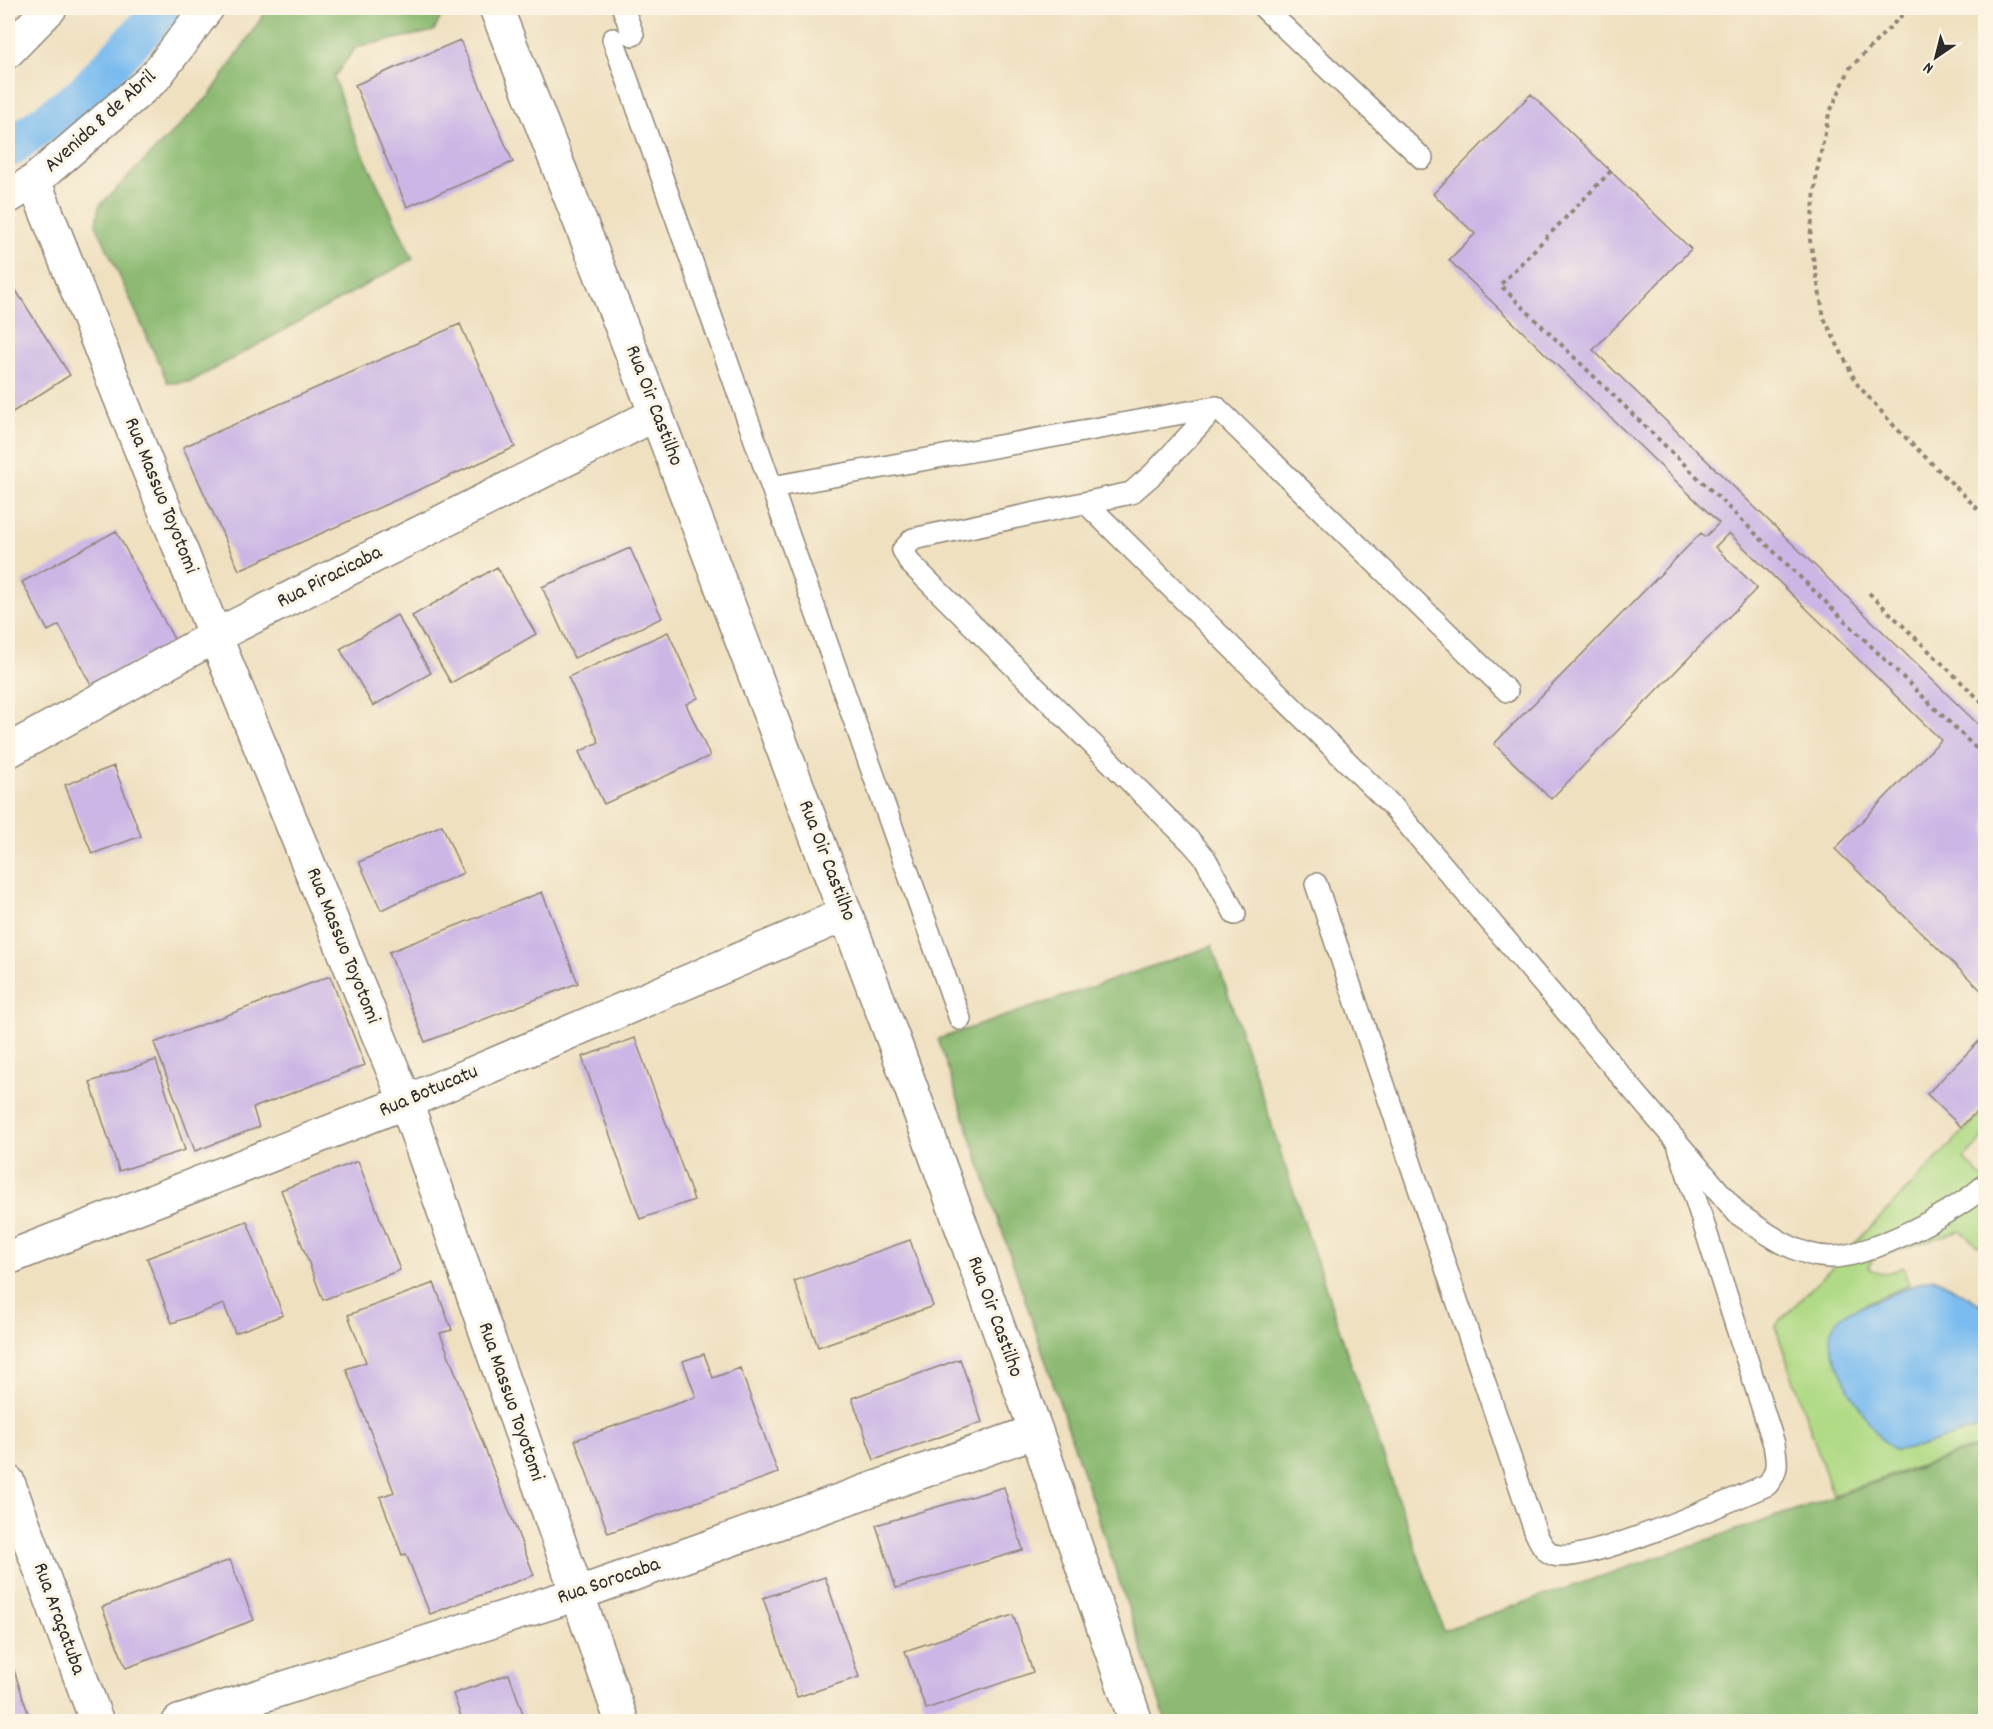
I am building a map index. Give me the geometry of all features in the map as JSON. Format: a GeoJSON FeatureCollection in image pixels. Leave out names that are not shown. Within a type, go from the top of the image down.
{"type":"FeatureCollection","features":[{"type":"Feature","properties":{"kind":"street"},"geometry":{"type":"LineString","coordinates":[[9,45],[50,8]]}},
{"type":"Feature","properties":{"kind":"street","name":"Avenida 8 de Abril"},"geometry":{"type":"LineString","coordinates":[[21,189],[154,78],[207,8]]}},
{"type":"Feature","properties":{"kind":"street","name":"Rua Oir Castilho"},"geometry":{"type":"LineString","coordinates":[[496,8],[656,414],[846,914],[1036,1431],[1136,1722]]}},
{"type":"Feature","properties":{"kind":"street","name":"Rua Massuo Toyotomi"},"geometry":{"type":"LineString","coordinates":[[21,189],[215,636],[406,1102],[622,1722]]}},
{"type":"Feature","properties":{"kind":"street","name":"Rua Piracicaba"},"geometry":{"type":"LineString","coordinates":[[8,751],[215,636],[656,414]]}},
{"type":"Feature","properties":{"kind":"street","name":"Rua Botucatu"},"geometry":{"type":"LineString","coordinates":[[8,1258],[406,1102],[846,914]]}},
{"type":"Feature","properties":{"kind":"street","name":"Rua Sorocaba"},"geometry":{"type":"LineString","coordinates":[[178,1722],[578,1594],[1036,1431]]}},
{"type":"Feature","properties":{"kind":"street","name":"Rua Araçatuba"},"geometry":{"type":"LineString","coordinates":[[8,1482],[97,1722]]}},
{"type":"Feature","properties":{"kind":"lane"},"geometry":{"type":"LineString","coordinates":[[623,8],[623,37],[772,487],[960,1019]]}},
{"type":"Feature","properties":{"kind":"lane"},"geometry":{"type":"LineString","coordinates":[[1264,8],[1422,158]]}},
{"type":"Feature","properties":{"kind":"lane"},"geometry":{"type":"LineString","coordinates":[[772,487],[1216,407]]}},
{"type":"Feature","properties":{"kind":"lane"},"geometry":{"type":"LineString","coordinates":[[1216,407],[1153,474],[1131,493],[913,539],[903,550],[910,563],[1192,843],[1205,858],[1235,914]]}},
{"type":"Feature","properties":{"kind":"lane"},"geometry":{"type":"LineString","coordinates":[[1216,407],[1508,691]]}},
{"type":"Feature","properties":{"kind":"lane"},"geometry":{"type":"LineString","coordinates":[[1086,503],[1394,808],[1738,1214],[1785,1245],[1829,1257],[1879,1246],[1971,1198],[1986,1184]]}},
{"type":"Feature","properties":{"kind":"lane"},"geometry":{"type":"LineString","coordinates":[[1316,884],[1534,1531],[1541,1545],[1552,1555],[1569,1558],[1638,1536],[1767,1485],[1776,1474],[1778,1463],[1774,1444],[1678,1144]]}},
{"type":"Feature","properties":{"kind":"path"},"geometry":{"type":"LineString","coordinates":[[1909,8],[1850,68],[1829,114],[1817,171],[1810,240],[1824,318],[1857,384],[1895,428],[1986,517]]}},
{"type":"Feature","properties":{"kind":"path"},"geometry":{"type":"LineString","coordinates":[[1611,171],[1500,285],[1986,758]]}},
{"type":"Feature","properties":{"kind":"path"},"geometry":{"type":"LineString","coordinates":[[1869,592],[1986,706]]}},
{"type":"Feature","properties":{"kind":"green space"},"geometry":{"type":"Polygon","coordinates":[[[268,8],[445,8],[434,31],[356,47],[334,77],[349,124],[413,259],[190,382],[168,383],[96,224],[99,206],[210,95],[268,8]]]}},
{"type":"Feature","properties":{"kind":"green space"},"geometry":{"type":"Polygon","coordinates":[[[1212,946],[1352,1367],[1444,1630],[1985,1445],[1985,1721],[1166,1721],[938,1039],[1212,946]]]}},
{"type":"Feature","properties":{"kind":"green space"},"geometry":{"type":"Polygon","coordinates":[[[1985,1109],[1985,1136],[1964,1159],[1985,1180],[1985,1251],[1960,1231],[1874,1257],[1868,1267],[1885,1273],[1903,1267],[1909,1285],[1866,1303],[1894,1450],[1916,1448],[1985,1425],[1985,1444],[1833,1495],[1775,1326],[1985,1109]]]}},
{"type":"Feature","properties":{"kind":"water"},"geometry":{"type":"Polygon","coordinates":[[[1932,1278],[1985,1307],[1985,1425],[1916,1448],[1894,1450],[1875,1431],[1854,1398],[1837,1363],[1830,1334],[1835,1323],[1847,1312],[1932,1278]]]}},
{"type":"Feature","properties":{"kind":"building"},"geometry":{"type":"Polygon","coordinates":[[[460,40],[513,162],[407,207],[355,85],[460,40]]]}},
{"type":"Feature","properties":{"kind":"building"},"geometry":{"type":"Polygon","coordinates":[[[1531,94],[1691,249],[1593,350],[1986,732],[1986,995],[1835,849],[1941,740],[1729,533],[1715,547],[1757,588],[1551,799],[1494,744],[1701,533],[1705,537],[1719,523],[1449,260],[1475,234],[1433,194],[1531,94]]]}},
{"type":"Feature","properties":{"kind":"building"},"geometry":{"type":"Polygon","coordinates":[[[10,281],[70,375],[8,415],[8,283],[10,281]]]}},
{"type":"Feature","properties":{"kind":"building"},"geometry":{"type":"Polygon","coordinates":[[[460,324],[515,447],[239,570],[183,447],[460,324]]]}},
{"type":"Feature","properties":{"kind":"building"},"geometry":{"type":"Polygon","coordinates":[[[116,531],[175,641],[91,685],[59,625],[48,631],[22,582],[116,531]]]}},
{"type":"Feature","properties":{"kind":"building"},"geometry":{"type":"Polygon","coordinates":[[[630,548],[662,618],[574,658],[542,587],[630,548]]]}},
{"type":"Feature","properties":{"kind":"building"},"geometry":{"type":"Polygon","coordinates":[[[497,567],[536,634],[451,683],[412,616],[497,567]]]}},
{"type":"Feature","properties":{"kind":"building"},"geometry":{"type":"Polygon","coordinates":[[[397,615],[431,673],[373,706],[340,649],[397,615]]]}},
{"type":"Feature","properties":{"kind":"building"},"geometry":{"type":"Polygon","coordinates":[[[668,632],[698,698],[686,704],[710,756],[604,804],[579,752],[599,742],[568,677],[668,632]]]}},
{"type":"Feature","properties":{"kind":"building"},"geometry":{"type":"Polygon","coordinates":[[[114,766],[141,836],[92,854],[65,785],[114,766]]]}},
{"type":"Feature","properties":{"kind":"building"},"geometry":{"type":"Polygon","coordinates":[[[442,825],[463,873],[381,910],[359,862],[442,825]]]}},
{"type":"Feature","properties":{"kind":"building"},"geometry":{"type":"Polygon","coordinates":[[[542,892],[578,983],[425,1042],[389,952],[542,892]]]}},
{"type":"Feature","properties":{"kind":"building"},"geometry":{"type":"Polygon","coordinates":[[[330,976],[365,1065],[253,1108],[259,1127],[195,1151],[154,1043],[330,976]]]}},
{"type":"Feature","properties":{"kind":"building"},"geometry":{"type":"Polygon","coordinates":[[[1986,1034],[1986,1102],[1961,1127],[1927,1094],[1986,1034]]]}},
{"type":"Feature","properties":{"kind":"building"},"geometry":{"type":"Polygon","coordinates":[[[635,1038],[694,1200],[640,1219],[582,1057],[635,1038]]]}},
{"type":"Feature","properties":{"kind":"building"},"geometry":{"type":"Polygon","coordinates":[[[156,1060],[185,1150],[119,1171],[90,1082],[156,1060]]]}},
{"type":"Feature","properties":{"kind":"building"},"geometry":{"type":"Polygon","coordinates":[[[358,1161],[400,1270],[323,1300],[281,1190],[358,1161]]]}},
{"type":"Feature","properties":{"kind":"building"},"geometry":{"type":"Polygon","coordinates":[[[247,1221],[283,1315],[235,1333],[224,1304],[172,1323],[147,1258],[247,1221]]]}},
{"type":"Feature","properties":{"kind":"building"},"geometry":{"type":"Polygon","coordinates":[[[910,1240],[933,1306],[818,1347],[794,1281],[910,1240]]]}},
{"type":"Feature","properties":{"kind":"building"},"geometry":{"type":"Polygon","coordinates":[[[434,1283],[452,1330],[440,1333],[534,1575],[430,1614],[406,1554],[402,1555],[380,1497],[394,1492],[346,1369],[366,1362],[348,1315],[434,1283]]]}},
{"type":"Feature","properties":{"kind":"building"},"geometry":{"type":"Polygon","coordinates":[[[704,1354],[713,1378],[740,1368],[778,1473],[608,1533],[575,1440],[696,1397],[683,1361],[704,1354]]]}},
{"type":"Feature","properties":{"kind":"building"},"geometry":{"type":"Polygon","coordinates":[[[960,1359],[982,1422],[874,1460],[852,1398],[960,1359]]]}},
{"type":"Feature","properties":{"kind":"building"},"geometry":{"type":"Polygon","coordinates":[[[1004,1487],[1023,1550],[896,1588],[876,1525],[1004,1487]]]}},
{"type":"Feature","properties":{"kind":"building"},"geometry":{"type":"Polygon","coordinates":[[[230,1560],[254,1620],[126,1668],[102,1607],[230,1560]]]}},
{"type":"Feature","properties":{"kind":"building"},"geometry":{"type":"Polygon","coordinates":[[[825,1577],[859,1677],[797,1697],[763,1598],[825,1577]]]}},
{"type":"Feature","properties":{"kind":"building"},"geometry":{"type":"Polygon","coordinates":[[[1013,1615],[1033,1672],[926,1709],[905,1651],[1013,1615]]]}},
{"type":"Feature","properties":{"kind":"building"},"geometry":{"type":"Polygon","coordinates":[[[8,1652],[31,1722],[8,1722],[8,1652]]]}},
{"type":"Feature","properties":{"kind":"building"},"geometry":{"type":"Polygon","coordinates":[[[509,1674],[526,1722],[463,1722],[453,1694],[509,1674]]]}},
{"type":"Feature","properties":{"kind":"waterway"},"geometry":{"type":"LineString","coordinates":[[8,149],[82,95],[164,8]]}}]}
